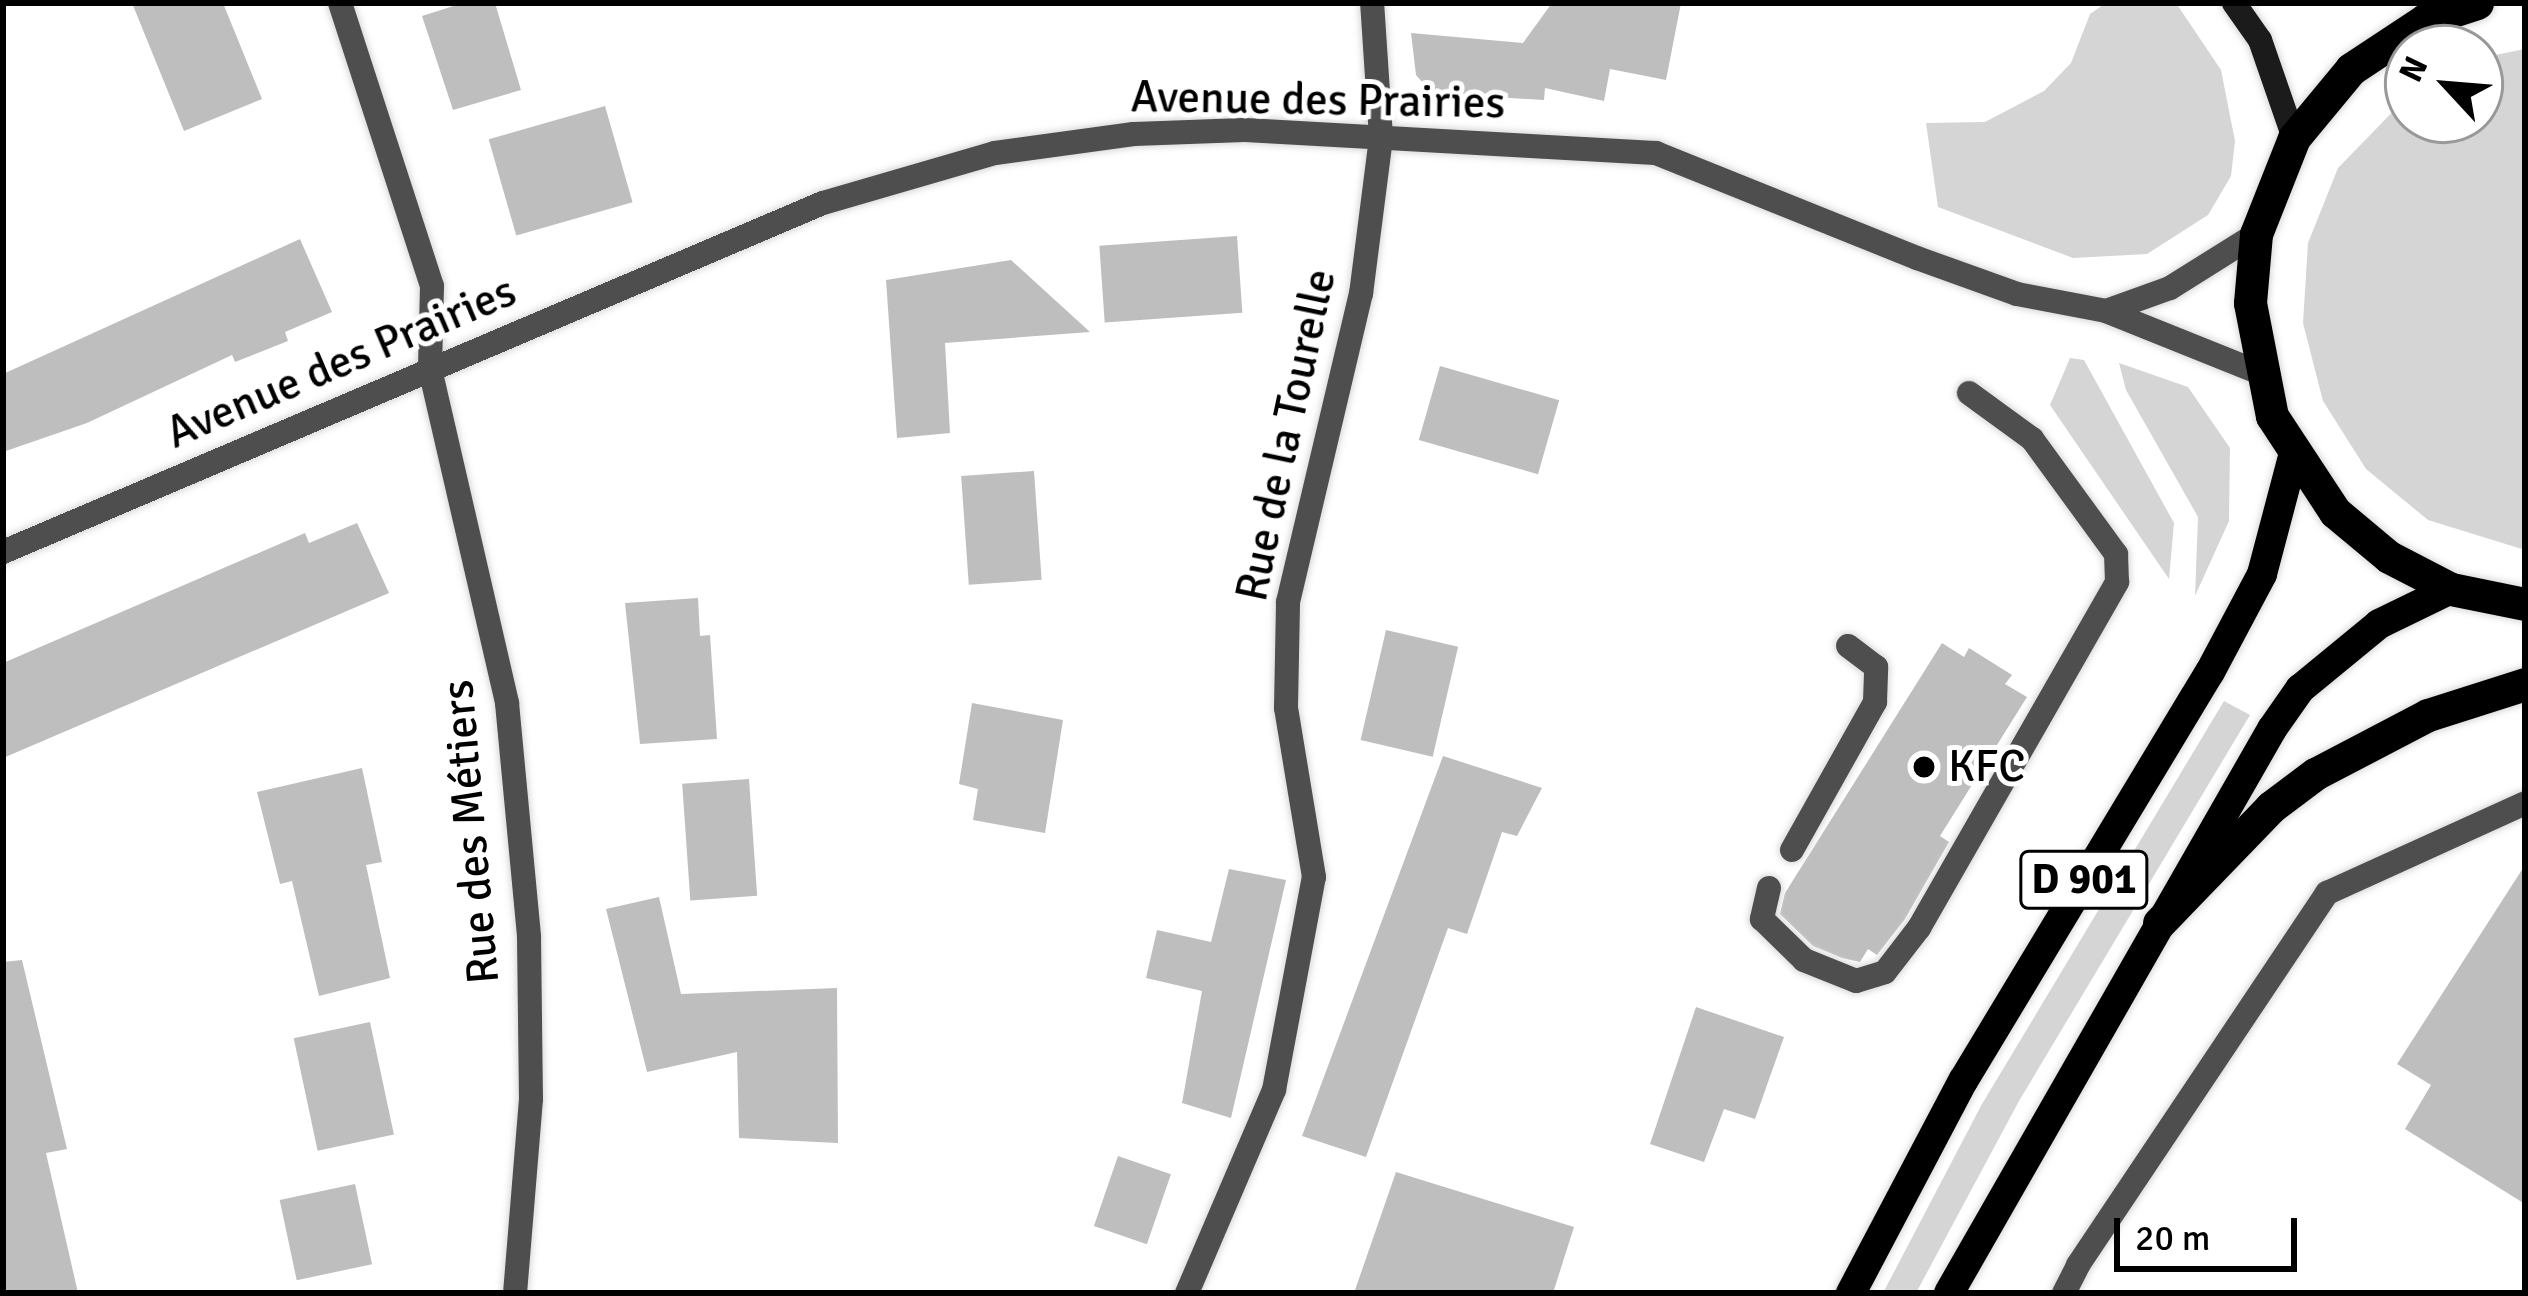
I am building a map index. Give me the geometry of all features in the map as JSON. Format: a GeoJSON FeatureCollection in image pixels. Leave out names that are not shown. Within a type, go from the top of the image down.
{"type":"FeatureCollection","features":[{"type":"Feature","properties":{"kind":"highway"},"geometry":{"type":"LineString","coordinates":[[2477,3],[2425,20],[2351,69],[2294,138],[2256,234],[2249,303],[2258,372],[2293,457],[2335,512],[2389,557],[2451,589],[2525,604]]}},
{"type":"Feature","properties":{"kind":"highway"},"geometry":{"type":"LineString","coordinates":[[2159,923],[2271,807],[2315,774],[2428,715],[2525,684]]}},
{"type":"Feature","properties":{"kind":"main road"},"geometry":{"type":"LineString","coordinates":[[2234,3],[2260,40],[2294,138]]}},
{"type":"Feature","properties":{"kind":"main road","name":"D 901"},"geometry":{"type":"LineString","coordinates":[[1851,1293],[1964,1082],[2210,672],[2262,574],[2293,457]]}},
{"type":"Feature","properties":{"kind":"main road","name":"D 901"},"geometry":{"type":"LineString","coordinates":[[1949,1293],[2159,923],[2300,689],[2379,624],[2451,589]]}},
{"type":"Feature","properties":{"kind":"street","name":"Rue des Métiers"},"geometry":{"type":"LineString","coordinates":[[340,3],[433,286],[430,369],[508,703],[529,937],[531,1099],[515,1293]]}},
{"type":"Feature","properties":{"kind":"street","name":"Rue de la Tourelle"},"geometry":{"type":"LineString","coordinates":[[1187,1293],[1274,1090],[1314,878],[1288,730],[1288,602],[1361,294],[1382,137],[1372,3]]}},
{"type":"Feature","properties":{"kind":"street","name":"Avenue des Prairies"},"geometry":{"type":"LineString","coordinates":[[3,552],[823,202],[995,152],[1134,134],[1382,137],[1656,153],[1997,286],[2106,311],[2258,372]]}},
{"type":"Feature","properties":{"kind":"street"},"geometry":{"type":"LineString","coordinates":[[2106,311],[2170,288],[2256,234]]}},
{"type":"Feature","properties":{"kind":"street"},"geometry":{"type":"LineString","coordinates":[[1769,888],[1762,919],[1804,960],[1856,980],[1885,972],[1919,928],[2116,582],[2116,554],[2032,439],[1969,393]]}},
{"type":"Feature","properties":{"kind":"street"},"geometry":{"type":"LineString","coordinates":[[1792,850],[1875,702],[1876,668],[1848,646]]}},
{"type":"Feature","properties":{"kind":"street"},"geometry":{"type":"LineString","coordinates":[[2064,1293],[2078,1265],[2327,892],[2525,803]]}},
{"type":"Feature","properties":{"kind":"shaded area"},"geometry":{"type":"Polygon","coordinates":[[[2106,3],[2176,3],[2221,70],[2235,141],[2231,176],[2208,215],[2147,254],[2073,258],[1938,207],[1926,123],[1985,122],[2044,91],[2071,63],[2090,14],[2106,3]]]}},
{"type":"Feature","properties":{"kind":"shaded area"},"geometry":{"type":"Polygon","coordinates":[[[2525,49],[2525,550],[2428,520],[2366,469],[2323,401],[2303,323],[2308,243],[2338,168],[2384,121],[2384,144],[2504,144],[2504,53],[2525,49]]]}},
{"type":"Feature","properties":{"kind":"shaded area"},"geometry":{"type":"Polygon","coordinates":[[[2070,358],[2084,360],[2174,523],[2169,579],[2050,405],[2070,358]]]}},
{"type":"Feature","properties":{"kind":"shaded area"},"geometry":{"type":"Polygon","coordinates":[[[2119,363],[2188,387],[2230,448],[2229,521],[2195,596],[2198,517],[2126,390],[2119,363]]]}},
{"type":"Feature","properties":{"kind":"shaded area"},"geometry":{"type":"Polygon","coordinates":[[[2224,701],[2250,715],[2019,1101],[1916,1293],[1883,1293],[1982,1104],[2224,701]]]}},
{"type":"Feature","properties":{"kind":"building"},"geometry":{"type":"Polygon","coordinates":[[[132,3],[223,3],[262,99],[184,131],[132,3]]]}},
{"type":"Feature","properties":{"kind":"building"},"geometry":{"type":"Polygon","coordinates":[[[463,3],[495,3],[521,90],[453,110],[422,16],[463,3]]]}},
{"type":"Feature","properties":{"kind":"building"},"geometry":{"type":"Polygon","coordinates":[[[1552,3],[1681,3],[1666,80],[1610,69],[1604,101],[1545,88],[1544,100],[1432,93],[1416,75],[1411,33],[1523,43],[1552,3]]]}},
{"type":"Feature","properties":{"kind":"building"},"geometry":{"type":"Polygon","coordinates":[[[605,106],[633,202],[516,235],[489,139],[605,106]]]}},
{"type":"Feature","properties":{"kind":"building"},"geometry":{"type":"Polygon","coordinates":[[[1237,236],[1242,313],[1105,322],[1099,246],[1237,236]]]}},
{"type":"Feature","properties":{"kind":"building"},"geometry":{"type":"Polygon","coordinates":[[[300,239],[332,312],[285,332],[288,341],[235,362],[232,355],[87,423],[3,452],[3,374],[300,239]]]}},
{"type":"Feature","properties":{"kind":"building"},"geometry":{"type":"Polygon","coordinates":[[[1011,260],[1090,332],[945,343],[950,433],[897,438],[886,280],[1011,260]]]}},
{"type":"Feature","properties":{"kind":"building"},"geometry":{"type":"Polygon","coordinates":[[[1440,366],[1559,400],[1538,474],[1419,440],[1440,366]]]}},
{"type":"Feature","properties":{"kind":"building"},"geometry":{"type":"Polygon","coordinates":[[[1034,471],[1042,580],[969,585],[961,476],[1034,471]]]}},
{"type":"Feature","properties":{"kind":"building"},"geometry":{"type":"Polygon","coordinates":[[[357,523],[389,593],[3,758],[3,663],[305,533],[309,543],[357,523]]]}},
{"type":"Feature","properties":{"kind":"building"},"geometry":{"type":"Polygon","coordinates":[[[698,598],[700,636],[710,635],[717,739],[640,744],[625,603],[698,598]]]}},
{"type":"Feature","properties":{"kind":"building"},"geometry":{"type":"Polygon","coordinates":[[[1386,630],[1458,647],[1433,757],[1361,740],[1386,630]]]}},
{"type":"Feature","properties":{"kind":"building","name":"KFC"},"geometry":{"type":"Polygon","coordinates":[[[1942,643],[1964,657],[1969,648],[2012,675],[2005,684],[2027,697],[1940,836],[1949,842],[1905,919],[1877,955],[1868,949],[1860,962],[1842,958],[1813,946],[1780,914],[1785,893],[1942,643]]]}},
{"type":"Feature","properties":{"kind":"building"},"geometry":{"type":"Polygon","coordinates":[[[972,703],[1063,720],[1045,833],[973,820],[978,789],[959,784],[972,703]]]}},
{"type":"Feature","properties":{"kind":"building"},"geometry":{"type":"Polygon","coordinates":[[[1443,756],[1542,788],[1517,836],[1502,832],[1467,934],[1448,928],[1366,1157],[1302,1136],[1443,756]]]}},
{"type":"Feature","properties":{"kind":"building"},"geometry":{"type":"Polygon","coordinates":[[[362,768],[382,862],[366,865],[390,978],[319,996],[292,881],[280,884],[257,792],[362,768]]]}},
{"type":"Feature","properties":{"kind":"building"},"geometry":{"type":"Polygon","coordinates":[[[749,779],[757,896],[690,900],[682,784],[749,779]]]}},
{"type":"Feature","properties":{"kind":"building"},"geometry":{"type":"Polygon","coordinates":[[[2525,865],[2525,1204],[2405,1129],[2431,1085],[2397,1064],[2525,865]]]}},
{"type":"Feature","properties":{"kind":"building"},"geometry":{"type":"Polygon","coordinates":[[[1229,869],[1286,880],[1231,1118],[1182,1103],[1202,991],[1146,978],[1157,930],[1211,942],[1229,869]]]}},
{"type":"Feature","properties":{"kind":"building"},"geometry":{"type":"Polygon","coordinates":[[[659,897],[681,994],[837,988],[838,1143],[739,1138],[737,1052],[647,1072],[606,909],[659,897]]]}},
{"type":"Feature","properties":{"kind":"building"},"geometry":{"type":"Polygon","coordinates":[[[22,960],[67,1149],[46,1153],[78,1293],[3,1293],[3,962],[22,960]]]}},
{"type":"Feature","properties":{"kind":"building"},"geometry":{"type":"Polygon","coordinates":[[[1696,1007],[1784,1037],[1755,1119],[1724,1109],[1704,1162],[1650,1144],[1696,1007]]]}},
{"type":"Feature","properties":{"kind":"building"},"geometry":{"type":"Polygon","coordinates":[[[370,1022],[394,1134],[318,1151],[294,1038],[370,1022]]]}},
{"type":"Feature","properties":{"kind":"building"},"geometry":{"type":"Polygon","coordinates":[[[1118,1156],[1171,1174],[1147,1244],[1094,1226],[1118,1156]]]}},
{"type":"Feature","properties":{"kind":"building"},"geometry":{"type":"Polygon","coordinates":[[[1396,1172],[1574,1227],[1553,1293],[1354,1293],[1396,1172]]]}},
{"type":"Feature","properties":{"kind":"building"},"geometry":{"type":"Polygon","coordinates":[[[355,1184],[372,1264],[297,1280],[280,1200],[355,1184]]]}},
{"type":"Feature","properties":{"kind":"place","name":"KFC"},"geometry":{"type":"Point","coordinates":[1924,767]}}]}
